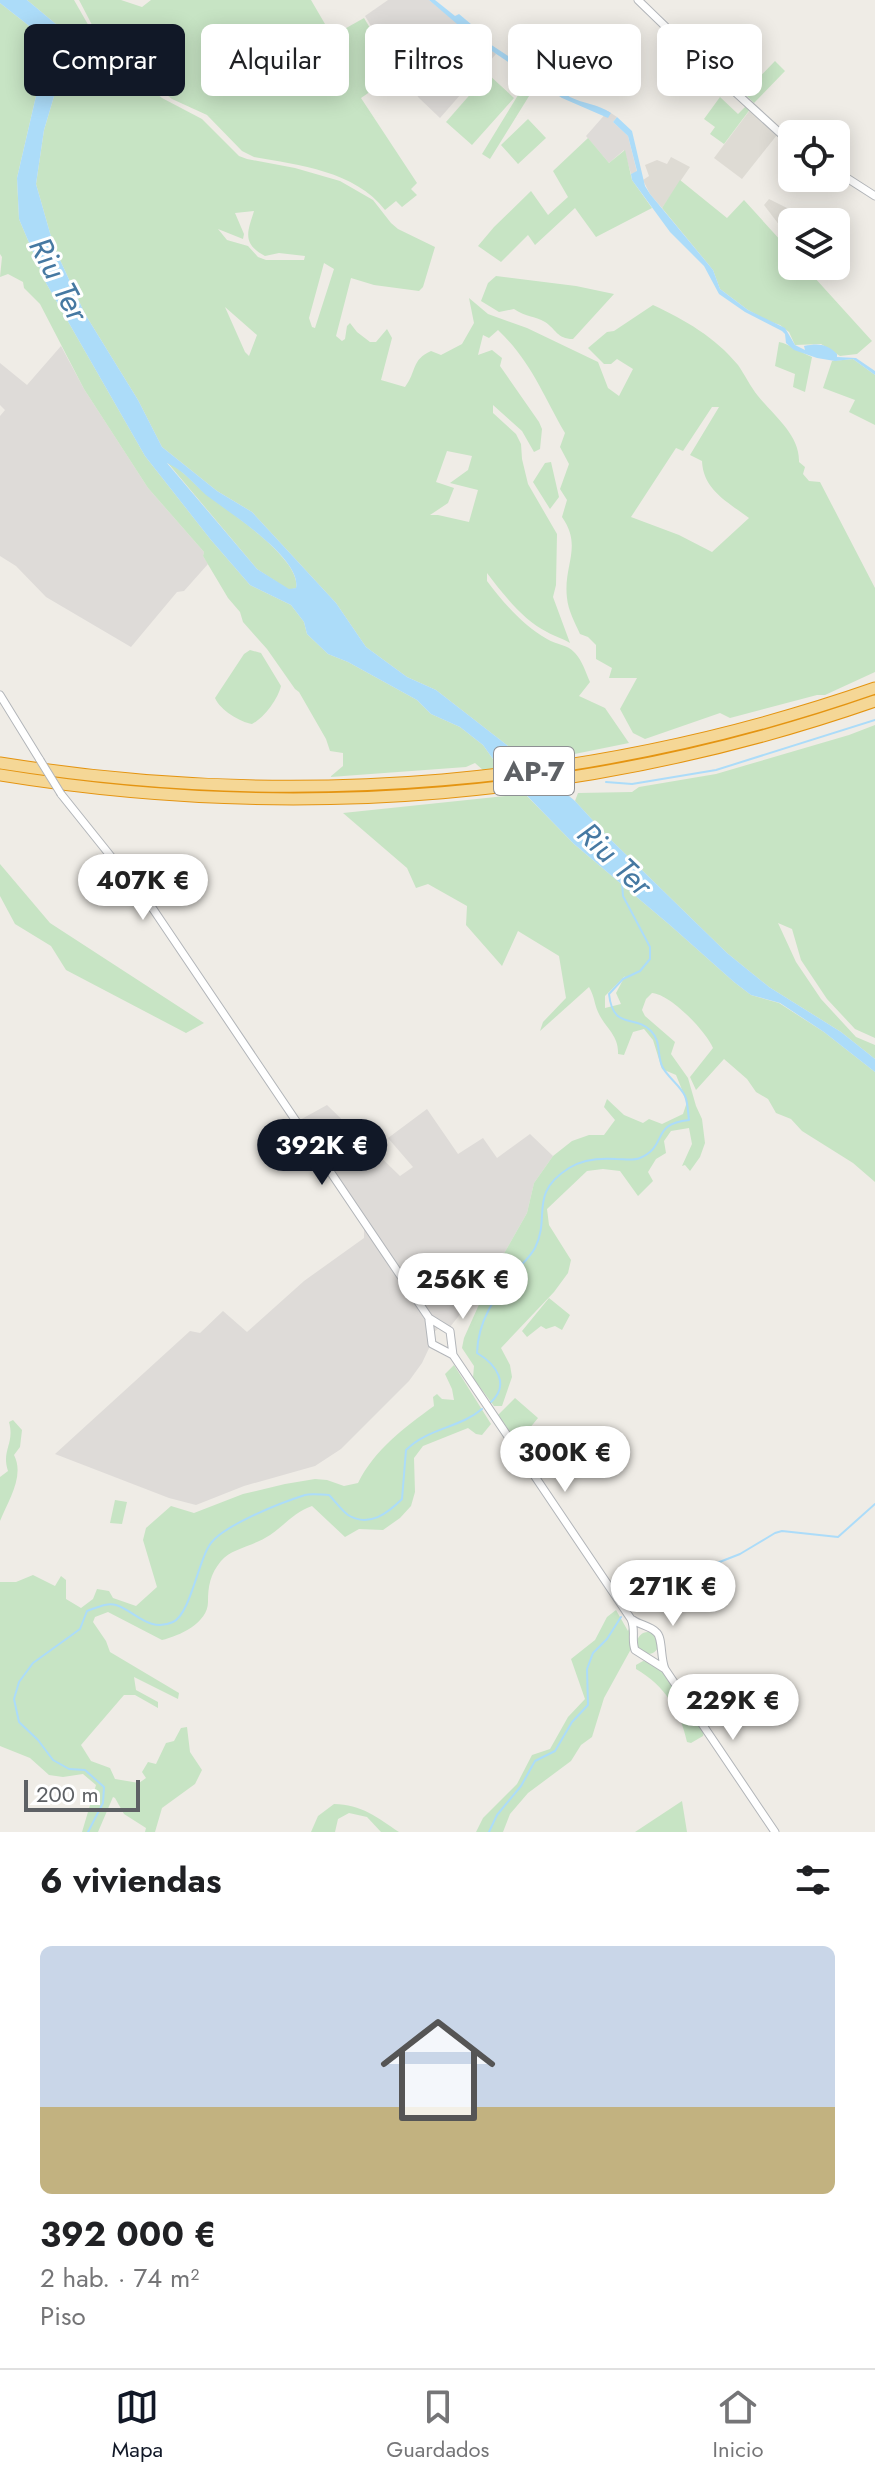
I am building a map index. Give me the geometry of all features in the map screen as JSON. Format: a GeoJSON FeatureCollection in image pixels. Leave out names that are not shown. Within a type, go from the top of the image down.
{"type":"FeatureCollection","features":[{"type":"Feature","properties":{"kind":"highway","name":"AP-7"},"geometry":{"type":"LineString","coordinates":[[0,775],[192,797],[330,793],[532,771],[646,752],[817,708],[875,688]]}},
{"type":"Feature","properties":{"kind":"highway","name":"AP-7"},"geometry":{"type":"LineString","coordinates":[[0,763],[136,780],[408,797],[535,783],[628,768],[738,743],[875,701]]}},
{"type":"Feature","properties":{"kind":"main road"},"geometry":{"type":"LineString","coordinates":[[638,0],[778,131]]}},
{"type":"Feature","properties":{"kind":"main road"},"geometry":{"type":"LineString","coordinates":[[850,180],[875,196]]}},
{"type":"Feature","properties":{"kind":"main road"},"geometry":{"type":"LineString","coordinates":[[0,695],[61,794],[153,909],[429,1318],[450,1331],[453,1355]]}},
{"type":"Feature","properties":{"kind":"main road"},"geometry":{"type":"LineString","coordinates":[[429,1318],[432,1344],[453,1355],[631,1619],[635,1636]]}},
{"type":"Feature","properties":{"kind":"main road"},"geometry":{"type":"LineString","coordinates":[[431,1332],[440,1326]]}},
{"type":"Feature","properties":{"kind":"main road"},"geometry":{"type":"LineString","coordinates":[[443,1348],[451,1343]]}},
{"type":"Feature","properties":{"kind":"main road"},"geometry":{"type":"LineString","coordinates":[[631,1619],[659,1634],[665,1669],[775,1832]]}},
{"type":"Feature","properties":{"kind":"main road"},"geometry":{"type":"LineString","coordinates":[[647,1629],[640,1630],[635,1636],[635,1650],[665,1669]]}},
{"type":"Feature","properties":{"kind":"main road"},"geometry":{"type":"LineString","coordinates":[[647,1657],[660,1650]]}},
{"type":"Feature","properties":{"kind":"shaded area"},"geometry":{"type":"Polygon","coordinates":[[[388,0],[429,0],[459,24],[370,24],[365,16],[388,0]]]}},
{"type":"Feature","properties":{"kind":"shaded area"},"geometry":{"type":"Polygon","coordinates":[[[417,96],[459,96],[440,118],[417,96]]]}},
{"type":"Feature","properties":{"kind":"shaded area"},"geometry":{"type":"Polygon","coordinates":[[[750,110],[777,135],[742,179],[714,158],[750,110]]]}},
{"type":"Feature","properties":{"kind":"shaded area"},"geometry":{"type":"Polygon","coordinates":[[[608,111],[617,117],[613,122],[628,136],[637,172],[631,174],[624,150],[609,163],[586,136],[608,111]]]}},
{"type":"Feature","properties":{"kind":"shaded area"},"geometry":{"type":"Polygon","coordinates":[[[671,157],[690,167],[662,208],[643,180],[649,176],[645,165],[657,160],[667,164],[671,157]]]}},
{"type":"Feature","properties":{"kind":"shaded area"},"geometry":{"type":"Polygon","coordinates":[[[769,199],[787,208],[778,208],[778,223],[764,205],[769,199]]]}},
{"type":"Feature","properties":{"kind":"shaded area"},"geometry":{"type":"Polygon","coordinates":[[[61,346],[84,389],[148,488],[204,552],[208,564],[184,591],[177,592],[131,647],[46,597],[16,566],[0,556],[0,416],[5,410],[0,405],[0,363],[27,385],[61,346]]]}},
{"type":"Feature","properties":{"kind":"shaded area"},"geometry":{"type":"Polygon","coordinates":[[[327,1105],[400,1176],[413,1167],[388,1138],[427,1109],[458,1154],[483,1138],[497,1158],[530,1134],[553,1156],[534,1183],[527,1213],[494,1271],[450,1327],[439,1328],[428,1337],[430,1346],[409,1381],[341,1449],[315,1466],[244,1486],[196,1505],[169,1498],[55,1454],[190,1331],[200,1333],[223,1311],[247,1332],[304,1281],[364,1238],[364,1216],[298,1121],[327,1105]]]}},
{"type":"Feature","properties":{"kind":"green space"},"geometry":{"type":"Polygon","coordinates":[[[27,0],[74,0],[88,24],[56,24],[27,0]]]}},
{"type":"Feature","properties":{"kind":"green space"},"geometry":{"type":"Polygon","coordinates":[[[79,0],[121,0],[142,7],[151,0],[311,0],[325,24],[201,24],[201,96],[349,96],[349,26],[364,18],[368,24],[365,24],[365,95],[361,98],[417,183],[411,189],[417,195],[402,207],[396,201],[385,210],[373,197],[342,178],[307,167],[254,157],[242,151],[207,115],[168,96],[185,96],[185,24],[92,24],[79,0]]]}},
{"type":"Feature","properties":{"kind":"green space"},"geometry":{"type":"Polygon","coordinates":[[[0,3],[27,24],[24,24],[24,96],[36,96],[17,178],[19,219],[46,283],[145,456],[250,585],[291,605],[304,622],[307,634],[328,654],[417,700],[431,714],[460,727],[483,745],[500,769],[484,771],[475,763],[466,767],[330,777],[343,766],[343,753],[330,751],[299,692],[243,622],[240,612],[203,556],[204,552],[148,488],[84,389],[40,304],[24,288],[23,282],[8,274],[0,277],[0,3]]]}},
{"type":"Feature","properties":{"kind":"green space"},"geometry":{"type":"Polygon","coordinates":[[[775,61],[785,71],[762,95],[762,74],[775,61]]]}},
{"type":"Feature","properties":{"kind":"green space"},"geometry":{"type":"Polygon","coordinates":[[[492,78],[508,96],[514,98],[472,145],[446,122],[469,96],[492,96],[492,78]]]}},
{"type":"Feature","properties":{"kind":"green space"},"geometry":{"type":"Polygon","coordinates":[[[54,96],[160,96],[202,119],[239,156],[340,181],[373,200],[398,229],[435,247],[419,291],[374,285],[351,278],[336,336],[342,341],[345,339],[350,323],[370,342],[376,342],[387,329],[392,338],[381,380],[405,387],[417,362],[425,354],[431,351],[441,355],[462,344],[474,323],[469,298],[488,314],[527,328],[598,362],[608,388],[619,396],[633,369],[617,359],[611,364],[604,364],[588,348],[607,332],[614,331],[653,305],[688,323],[738,365],[758,396],[791,435],[799,462],[805,467],[803,474],[809,481],[820,482],[875,588],[875,672],[825,695],[730,718],[720,713],[645,739],[633,733],[620,709],[637,678],[609,678],[612,668],[596,659],[596,645],[580,634],[568,603],[566,586],[572,547],[562,517],[567,500],[560,489],[569,464],[560,447],[565,433],[528,366],[498,330],[489,338],[483,335],[478,355],[492,350],[502,358],[500,366],[542,429],[540,449],[534,452],[522,431],[493,405],[493,413],[516,434],[521,444],[528,484],[557,534],[553,597],[570,643],[530,621],[487,573],[487,581],[530,627],[575,653],[590,682],[579,696],[605,708],[629,743],[530,763],[436,690],[407,677],[366,647],[336,603],[252,512],[217,491],[162,447],[138,400],[85,314],[54,247],[36,184],[44,130],[54,96]],[[254,211],[235,213],[244,234],[243,239],[218,229],[227,240],[248,246],[258,257],[266,260],[304,260],[305,256],[279,253],[265,256],[257,251],[248,236],[254,211]],[[324,263],[309,318],[315,328],[334,269],[324,263]],[[225,307],[245,352],[249,356],[257,335],[225,307]],[[712,407],[683,451],[676,448],[631,517],[679,535],[712,552],[749,518],[712,488],[703,471],[702,461],[690,455],[719,407],[712,407]],[[447,451],[436,482],[454,488],[448,503],[430,515],[469,522],[478,490],[450,483],[468,470],[472,456],[447,451]]]}},
{"type":"Feature","properties":{"kind":"green space"},"geometry":{"type":"Polygon","coordinates":[[[517,96],[529,96],[490,159],[482,154],[517,96]]]}},
{"type":"Feature","properties":{"kind":"green space"},"geometry":{"type":"Polygon","coordinates":[[[747,96],[761,96],[754,103],[747,96]]]}},
{"type":"Feature","properties":{"kind":"green space"},"geometry":{"type":"Polygon","coordinates":[[[720,97],[738,114],[747,105],[751,108],[724,144],[710,134],[715,127],[704,119],[720,97]]]}},
{"type":"Feature","properties":{"kind":"green space"},"geometry":{"type":"Polygon","coordinates":[[[528,119],[546,138],[518,164],[501,145],[528,119]]]}},
{"type":"Feature","properties":{"kind":"green space"},"geometry":{"type":"Polygon","coordinates":[[[588,138],[609,163],[625,150],[632,180],[652,208],[596,237],[575,208],[535,245],[528,235],[501,262],[478,246],[531,191],[548,215],[568,197],[553,171],[588,138]]]}},
{"type":"Feature","properties":{"kind":"green space"},"geometry":{"type":"Polygon","coordinates":[[[680,180],[727,218],[744,200],[778,238],[778,280],[817,280],[872,341],[857,354],[840,356],[821,344],[795,345],[789,332],[780,325],[748,310],[720,289],[713,270],[662,208],[680,180]]]}},
{"type":"Feature","properties":{"kind":"green space"},"geometry":{"type":"Polygon","coordinates":[[[496,276],[614,294],[573,339],[568,339],[541,320],[514,309],[499,312],[481,301],[488,283],[496,276]]]}},
{"type":"Feature","properties":{"kind":"green space"},"geometry":{"type":"Polygon","coordinates":[[[779,342],[812,357],[805,392],[793,387],[795,374],[775,366],[779,342]]]}},
{"type":"Feature","properties":{"kind":"green space"},"geometry":{"type":"Polygon","coordinates":[[[853,359],[875,375],[875,425],[849,412],[855,400],[823,388],[832,361],[853,359]]]}},
{"type":"Feature","properties":{"kind":"green space"},"geometry":{"type":"Polygon","coordinates":[[[167,462],[277,551],[295,577],[296,588],[289,590],[257,569],[167,462]]]}},
{"type":"Feature","properties":{"kind":"green space"},"geometry":{"type":"Polygon","coordinates":[[[551,462],[559,497],[550,509],[533,482],[545,463],[551,462]]]}},
{"type":"Feature","properties":{"kind":"green space"},"geometry":{"type":"Polygon","coordinates":[[[250,650],[261,653],[281,686],[270,708],[252,724],[231,715],[215,698],[244,654],[250,650]]]}},
{"type":"Feature","properties":{"kind":"green space"},"geometry":{"type":"Polygon","coordinates":[[[875,725],[875,1038],[855,1029],[827,999],[801,960],[792,929],[778,923],[796,962],[821,999],[856,1037],[875,1045],[875,1059],[841,1032],[769,987],[727,953],[575,801],[578,793],[632,792],[639,787],[716,774],[875,725]]]}},
{"type":"Feature","properties":{"kind":"green space"},"geometry":{"type":"Polygon","coordinates":[[[525,794],[574,844],[734,982],[751,995],[779,1003],[824,1032],[875,1072],[875,1182],[853,1163],[802,1131],[791,1119],[776,1113],[768,1099],[756,1092],[747,1079],[724,1059],[696,1090],[690,1077],[713,1048],[687,1014],[660,995],[652,993],[642,1010],[675,1042],[671,1054],[688,1078],[702,1119],[705,1143],[700,1157],[690,1171],[685,1165],[682,1166],[692,1144],[689,1128],[671,1131],[664,1141],[666,1153],[656,1159],[648,1172],[653,1181],[638,1196],[620,1171],[587,1171],[547,1209],[549,1225],[571,1260],[568,1273],[501,1348],[512,1377],[502,1406],[494,1406],[473,1378],[474,1366],[462,1348],[494,1271],[527,1213],[534,1183],[553,1156],[572,1141],[589,1135],[604,1135],[615,1120],[604,1107],[607,1099],[624,1115],[643,1123],[649,1119],[662,1124],[683,1114],[687,1102],[676,1075],[662,1069],[653,1040],[644,1029],[633,1032],[624,1055],[618,1054],[614,1037],[598,1012],[589,987],[540,1031],[543,1022],[566,998],[559,956],[518,931],[502,966],[466,925],[467,906],[428,884],[416,888],[407,868],[343,813],[525,794]],[[625,976],[605,996],[605,1008],[621,1004],[616,993],[625,976]]]}},
{"type":"Feature","properties":{"kind":"green space"},"geometry":{"type":"Polygon","coordinates":[[[0,864],[50,923],[204,1023],[186,1033],[66,970],[51,946],[15,924],[0,896],[0,864]]]}},
{"type":"Feature","properties":{"kind":"green space"},"geometry":{"type":"Polygon","coordinates":[[[549,1298],[570,1315],[562,1330],[555,1326],[546,1329],[541,1326],[527,1337],[522,1331],[549,1298]]]}},
{"type":"Feature","properties":{"kind":"green space"},"geometry":{"type":"Polygon","coordinates":[[[454,1365],[491,1424],[482,1435],[468,1428],[423,1446],[414,1458],[415,1492],[411,1506],[383,1530],[359,1529],[345,1537],[312,1506],[265,1538],[230,1553],[221,1561],[210,1581],[207,1609],[198,1622],[184,1632],[162,1640],[108,1612],[95,1617],[93,1622],[110,1652],[179,1693],[178,1699],[134,1677],[136,1690],[158,1702],[158,1708],[135,1695],[124,1695],[81,1745],[91,1761],[110,1768],[115,1779],[139,1783],[146,1778],[142,1772],[148,1762],[156,1764],[166,1743],[174,1741],[181,1728],[187,1727],[190,1752],[202,1770],[195,1784],[162,1808],[155,1832],[145,1832],[146,1828],[124,1814],[113,1797],[98,1832],[82,1832],[96,1785],[83,1774],[63,1777],[49,1775],[30,1758],[0,1746],[0,1582],[16,1582],[33,1575],[55,1586],[61,1576],[66,1580],[66,1599],[81,1608],[93,1599],[97,1589],[109,1591],[113,1598],[136,1606],[157,1587],[143,1540],[146,1528],[171,1506],[194,1513],[243,1494],[285,1484],[315,1479],[344,1486],[358,1483],[382,1449],[434,1406],[433,1397],[437,1394],[442,1399],[454,1400],[445,1374],[454,1365]]]}},
{"type":"Feature","properties":{"kind":"green space"},"geometry":{"type":"Polygon","coordinates":[[[515,1398],[538,1418],[524,1435],[528,1441],[521,1447],[498,1415],[515,1398]]]}},
{"type":"Feature","properties":{"kind":"green space"},"geometry":{"type":"Polygon","coordinates":[[[13,1420],[22,1430],[20,1447],[14,1455],[17,1480],[0,1521],[0,1477],[8,1471],[9,1422],[13,1420]]]}},
{"type":"Feature","properties":{"kind":"green space"},"geometry":{"type":"Polygon","coordinates":[[[115,1500],[127,1502],[122,1524],[110,1523],[115,1500]]]}},
{"type":"Feature","properties":{"kind":"green space"},"geometry":{"type":"Polygon","coordinates":[[[616,1610],[628,1631],[631,1623],[631,1649],[604,1698],[592,1737],[581,1745],[571,1761],[528,1793],[510,1814],[503,1832],[476,1832],[483,1818],[517,1784],[532,1755],[550,1749],[568,1717],[585,1699],[571,1659],[595,1640],[607,1617],[616,1610]]]}},
{"type":"Feature","properties":{"kind":"green space"},"geometry":{"type":"Polygon","coordinates":[[[648,1632],[659,1643],[648,1654],[637,1643],[648,1632]]]}},
{"type":"Feature","properties":{"kind":"green space"},"geometry":{"type":"Polygon","coordinates":[[[643,1661],[660,1668],[704,1732],[703,1736],[687,1742],[670,1700],[655,1683],[636,1669],[636,1665],[643,1661]]]}},
{"type":"Feature","properties":{"kind":"green space"},"geometry":{"type":"Polygon","coordinates":[[[682,1801],[687,1832],[635,1832],[682,1801]]]}},
{"type":"Feature","properties":{"kind":"green space"},"geometry":{"type":"Polygon","coordinates":[[[334,1804],[361,1809],[399,1832],[381,1832],[367,1817],[349,1813],[338,1819],[335,1832],[311,1832],[318,1816],[334,1804]]]}},
{"type":"Feature","properties":{"kind":"water"},"geometry":{"type":"Polygon","coordinates":[[[0,0],[27,0],[56,24],[27,24],[0,0]]]}},
{"type":"Feature","properties":{"kind":"water"},"geometry":{"type":"Polygon","coordinates":[[[429,0],[435,0],[471,24],[457,24],[429,0]]]}},
{"type":"Feature","properties":{"kind":"water"},"geometry":{"type":"Polygon","coordinates":[[[492,45],[508,56],[508,62],[492,51],[492,45]]]}},
{"type":"Feature","properties":{"kind":"water","name":"Riu Ter"},"geometry":{"type":"Polygon","coordinates":[[[36,96],[54,96],[44,130],[36,184],[54,247],[85,314],[138,400],[162,447],[217,491],[252,512],[336,603],[366,647],[407,677],[436,690],[530,763],[575,801],[727,953],[769,987],[841,1032],[875,1059],[875,1072],[780,1003],[751,995],[734,982],[574,844],[498,766],[483,745],[460,727],[431,714],[417,700],[328,654],[307,634],[304,622],[291,605],[250,585],[145,456],[46,283],[19,219],[17,178],[36,96]],[[167,463],[257,569],[289,589],[296,588],[295,576],[276,550],[167,463]]]}},
{"type":"Feature","properties":{"kind":"water"},"geometry":{"type":"Polygon","coordinates":[[[559,96],[568,96],[611,113],[608,118],[559,96]]]}},
{"type":"Feature","properties":{"kind":"water"},"geometry":{"type":"Polygon","coordinates":[[[617,117],[632,131],[645,186],[713,270],[720,289],[748,310],[785,328],[795,345],[805,350],[804,346],[826,346],[837,357],[856,358],[875,371],[875,375],[853,359],[835,361],[794,350],[786,343],[782,331],[719,294],[704,266],[670,232],[632,180],[631,174],[637,171],[628,136],[613,122],[617,117]]]}},
{"type":"Feature","properties":{"kind":"waterway"},"geometry":{"type":"LineString","coordinates":[[606,782],[632,784],[716,770],[875,720]]}},
{"type":"Feature","properties":{"kind":"waterway","name":"Riu Ter"},"geometry":{"type":"LineString","coordinates":[[490,1403],[500,1389],[500,1382],[495,1369],[477,1353],[484,1319],[494,1300],[535,1248],[544,1196],[549,1187],[556,1178],[580,1163],[598,1159],[640,1158],[649,1153],[669,1126],[689,1120],[685,1096],[662,1066],[654,1035],[645,1026],[620,1017],[611,1006],[609,994],[623,979],[640,971],[650,959],[650,947],[623,896],[622,882]]}},
{"type":"Feature","properties":{"kind":"waterway"},"geometry":{"type":"LineString","coordinates":[[88,1832],[103,1803],[104,1787],[85,1770],[69,1769],[53,1760],[19,1722],[14,1699],[19,1682],[33,1663],[80,1629],[87,1611],[102,1606],[116,1605],[157,1625],[173,1622],[184,1609],[205,1554],[215,1538],[268,1509],[314,1494],[329,1495],[345,1513],[356,1519],[371,1519],[384,1514],[402,1499],[406,1450],[424,1437],[482,1409]]}},
{"type":"Feature","properties":{"kind":"waterway"},"geometry":{"type":"LineString","coordinates":[[631,1610],[694,1572],[740,1554],[775,1533],[782,1531],[838,1537],[875,1504]]}},
{"type":"Feature","properties":{"kind":"waterway"},"geometry":{"type":"LineString","coordinates":[[489,1832],[497,1815],[521,1786],[535,1761],[555,1751],[572,1722],[588,1705],[587,1669],[593,1653],[607,1639],[621,1617]]}}]}
